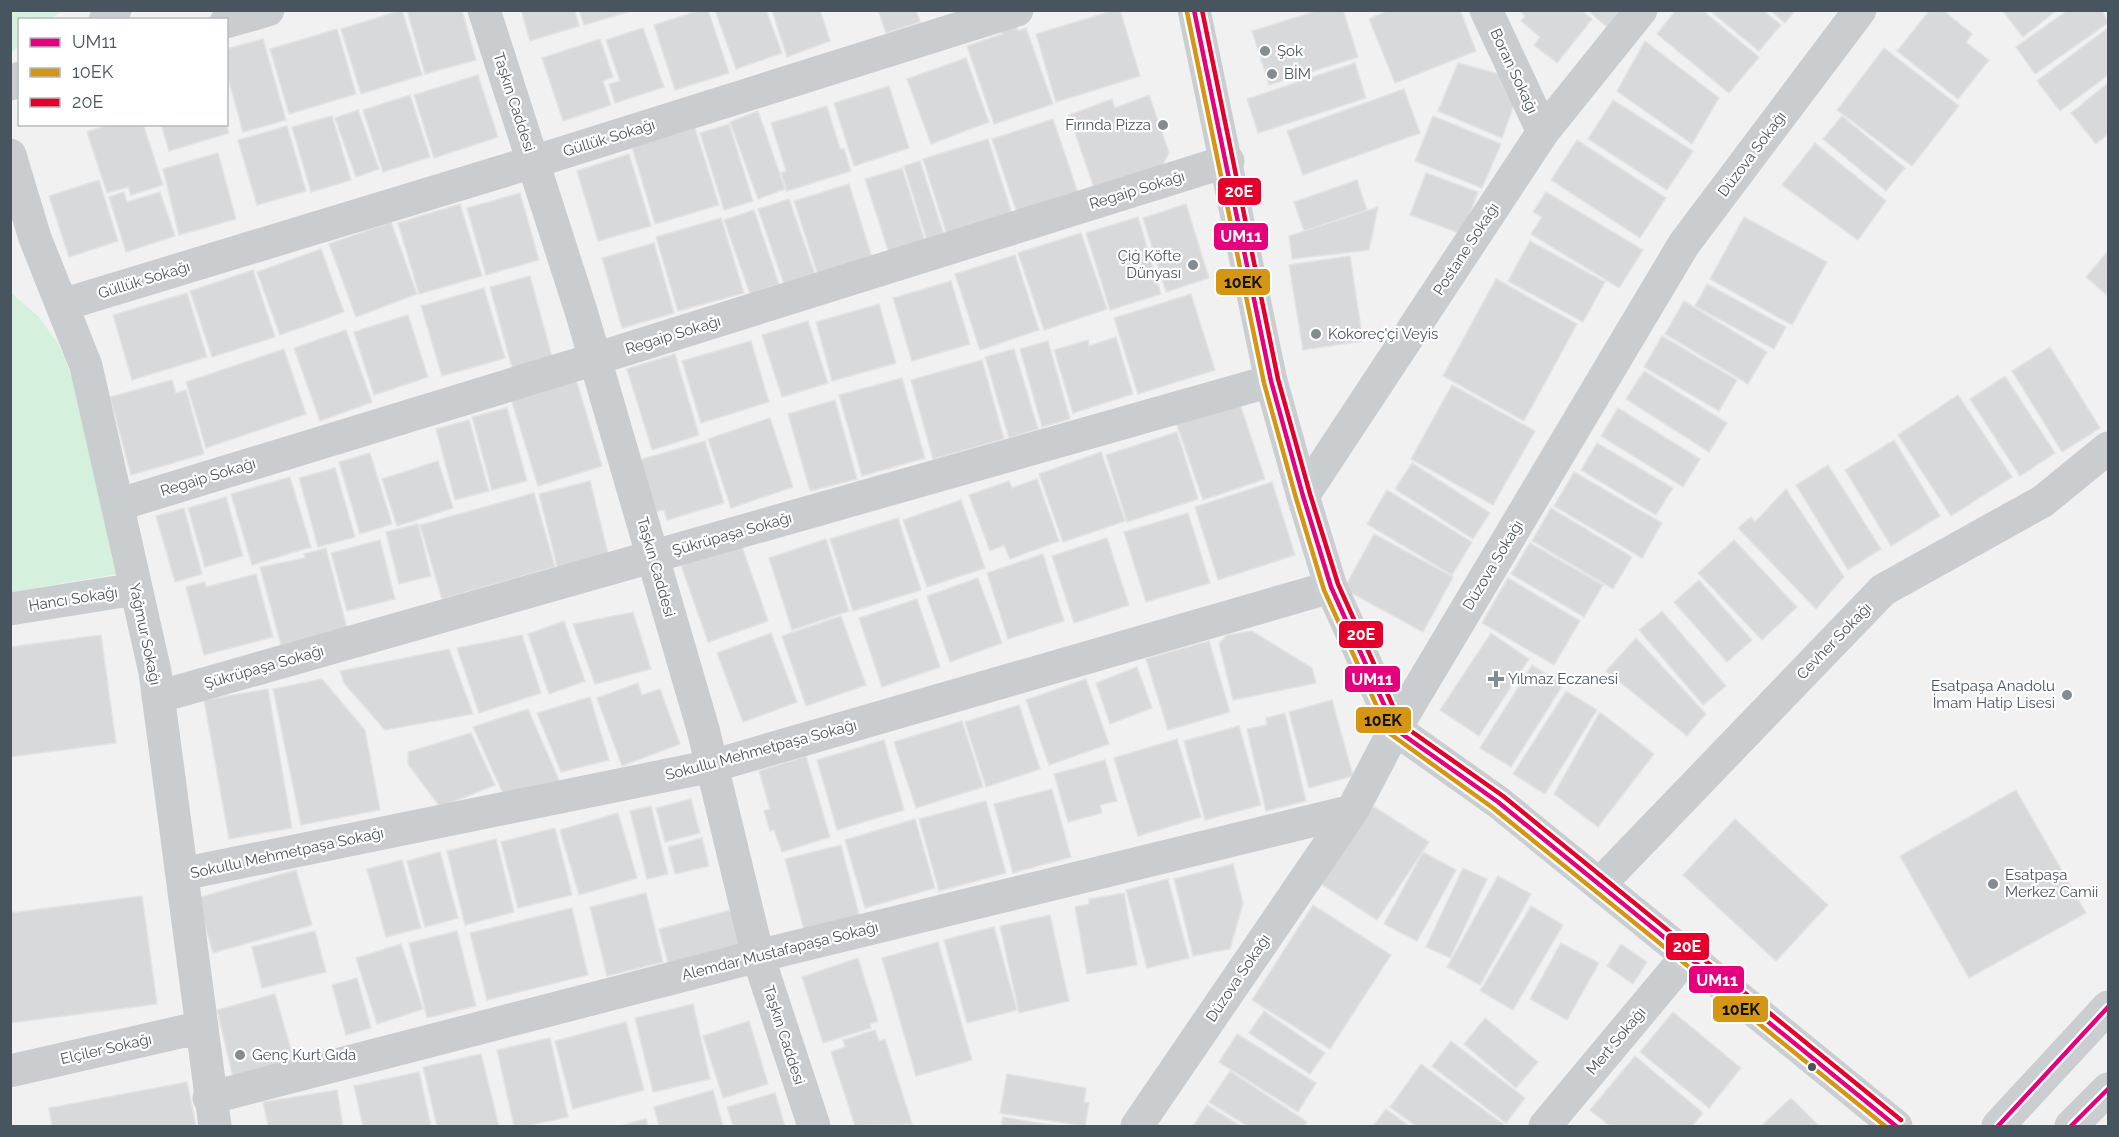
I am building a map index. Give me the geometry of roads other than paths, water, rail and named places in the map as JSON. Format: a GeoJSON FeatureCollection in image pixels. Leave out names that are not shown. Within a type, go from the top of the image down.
{"type":"FeatureCollection","features":[{"type":"Feature","properties":{"kind":"street"},"geometry":{"type":"LineString","coordinates":[[228,21],[268,10]]}},
{"type":"Feature","properties":{"kind":"street","name":"Taşkın Caddesi"},"geometry":{"type":"LineString","coordinates":[[484,10],[595,359],[712,766],[758,956],[814,1126]]}},
{"type":"Feature","properties":{"kind":"street","name":"Güllük Sokağı"},"geometry":{"type":"LineString","coordinates":[[62,304],[533,162],[1017,10]]}},
{"type":"Feature","properties":{"kind":"street"},"geometry":{"type":"LineString","coordinates":[[1194,10],[1228,161],[1271,381],[1303,496],[1331,587],[1395,729],[1498,802],[1896,1126]]}},
{"type":"Feature","properties":{"kind":"street","name":"Boran Sokağı"},"geometry":{"type":"LineString","coordinates":[[1486,10],[1543,132]]}},
{"type":"Feature","properties":{"kind":"street","name":"Postane Sokağı"},"geometry":{"type":"LineString","coordinates":[[1303,496],[1543,132],[1641,10]]}},
{"type":"Feature","properties":{"kind":"street","name":"Düzova Sokağı"},"geometry":{"type":"LineString","coordinates":[[1137,1126],[1352,811],[1395,729],[1684,244],[1860,10]]}},
{"type":"Feature","properties":{"kind":"street","name":"Yağmur Sokağı"},"geometry":{"type":"LineString","coordinates":[[10,156],[35,238],[86,366],[136,588],[158,697],[212,1112]]}},
{"type":"Feature","properties":{"kind":"street","name":"Regaip Sokağı"},"geometry":{"type":"LineString","coordinates":[[117,505],[595,359],[1228,161]]}},
{"type":"Feature","properties":{"kind":"street","name":"Şükrüpaşa Sokağı"},"geometry":{"type":"LineString","coordinates":[[158,697],[1271,381]]}},
{"type":"Feature","properties":{"kind":"street","name":"Cevher Sokağı"},"geometry":{"type":"LineString","coordinates":[[1599,884],[1883,590],[2043,501],[2109,448]]}},
{"type":"Feature","properties":{"kind":"street","name":"Sokullu Mehmetpaşa Sokağı"},"geometry":{"type":"LineString","coordinates":[[182,874],[712,766],[1331,587]]}},
{"type":"Feature","properties":{"kind":"street","name":"Hancı Sokağı"},"geometry":{"type":"LineString","coordinates":[[10,609],[136,588]]}},
{"type":"Feature","properties":{"kind":"street","name":"Alemdar Mustafapaşa Sokağı"},"geometry":{"type":"LineString","coordinates":[[212,1112],[758,956],[1352,811]]}},
{"type":"Feature","properties":{"kind":"street","name":"Mert Sokağı"},"geometry":{"type":"LineString","coordinates":[[1545,1126],[1686,956]]}},
{"type":"Feature","properties":{"kind":"street"},"geometry":{"type":"LineString","coordinates":[[1998,1126],[2109,1007]]}},
{"type":"Feature","properties":{"kind":"street","name":"Elçiler Sokağı"},"geometry":{"type":"LineString","coordinates":[[10,1071],[202,1027]]}},
{"type":"Feature","properties":{"kind":"street"},"geometry":{"type":"LineString","coordinates":[[2071,1126],[2109,1089]]}},
{"type":"Feature","properties":{"kind":"place","name":"Şok"},"geometry":{"type":"Point","coordinates":[1265,51]}},
{"type":"Feature","properties":{"kind":"place","name":"BİM"},"geometry":{"type":"Point","coordinates":[1272,74]}},
{"type":"Feature","properties":{"kind":"place","name":"Fırında Pizza"},"geometry":{"type":"Point","coordinates":[1163,125]}},
{"type":"Feature","properties":{"kind":"place","name":"Çiğ Köfte Dünyası"},"geometry":{"type":"Point","coordinates":[1193,265]}},
{"type":"Feature","properties":{"kind":"place","name":"Kokoreç'çi Veyis"},"geometry":{"type":"Point","coordinates":[1316,334]}},
{"type":"Feature","properties":{"kind":"place","name":"Yılmaz Eczanesi"},"geometry":{"type":"Point","coordinates":[1496,679]}},
{"type":"Feature","properties":{"kind":"place","name":"Esatpaşa Anadolu İmam Hatip Lisesi"},"geometry":{"type":"Point","coordinates":[2067,695]}},
{"type":"Feature","properties":{"kind":"place","name":"Esatpaşa Merkez Camii"},"geometry":{"type":"Point","coordinates":[1993,884]}},
{"type":"Feature","properties":{"kind":"place","name":"Genç Kurt Gıda"},"geometry":{"type":"Point","coordinates":[240,1055]}}]}
